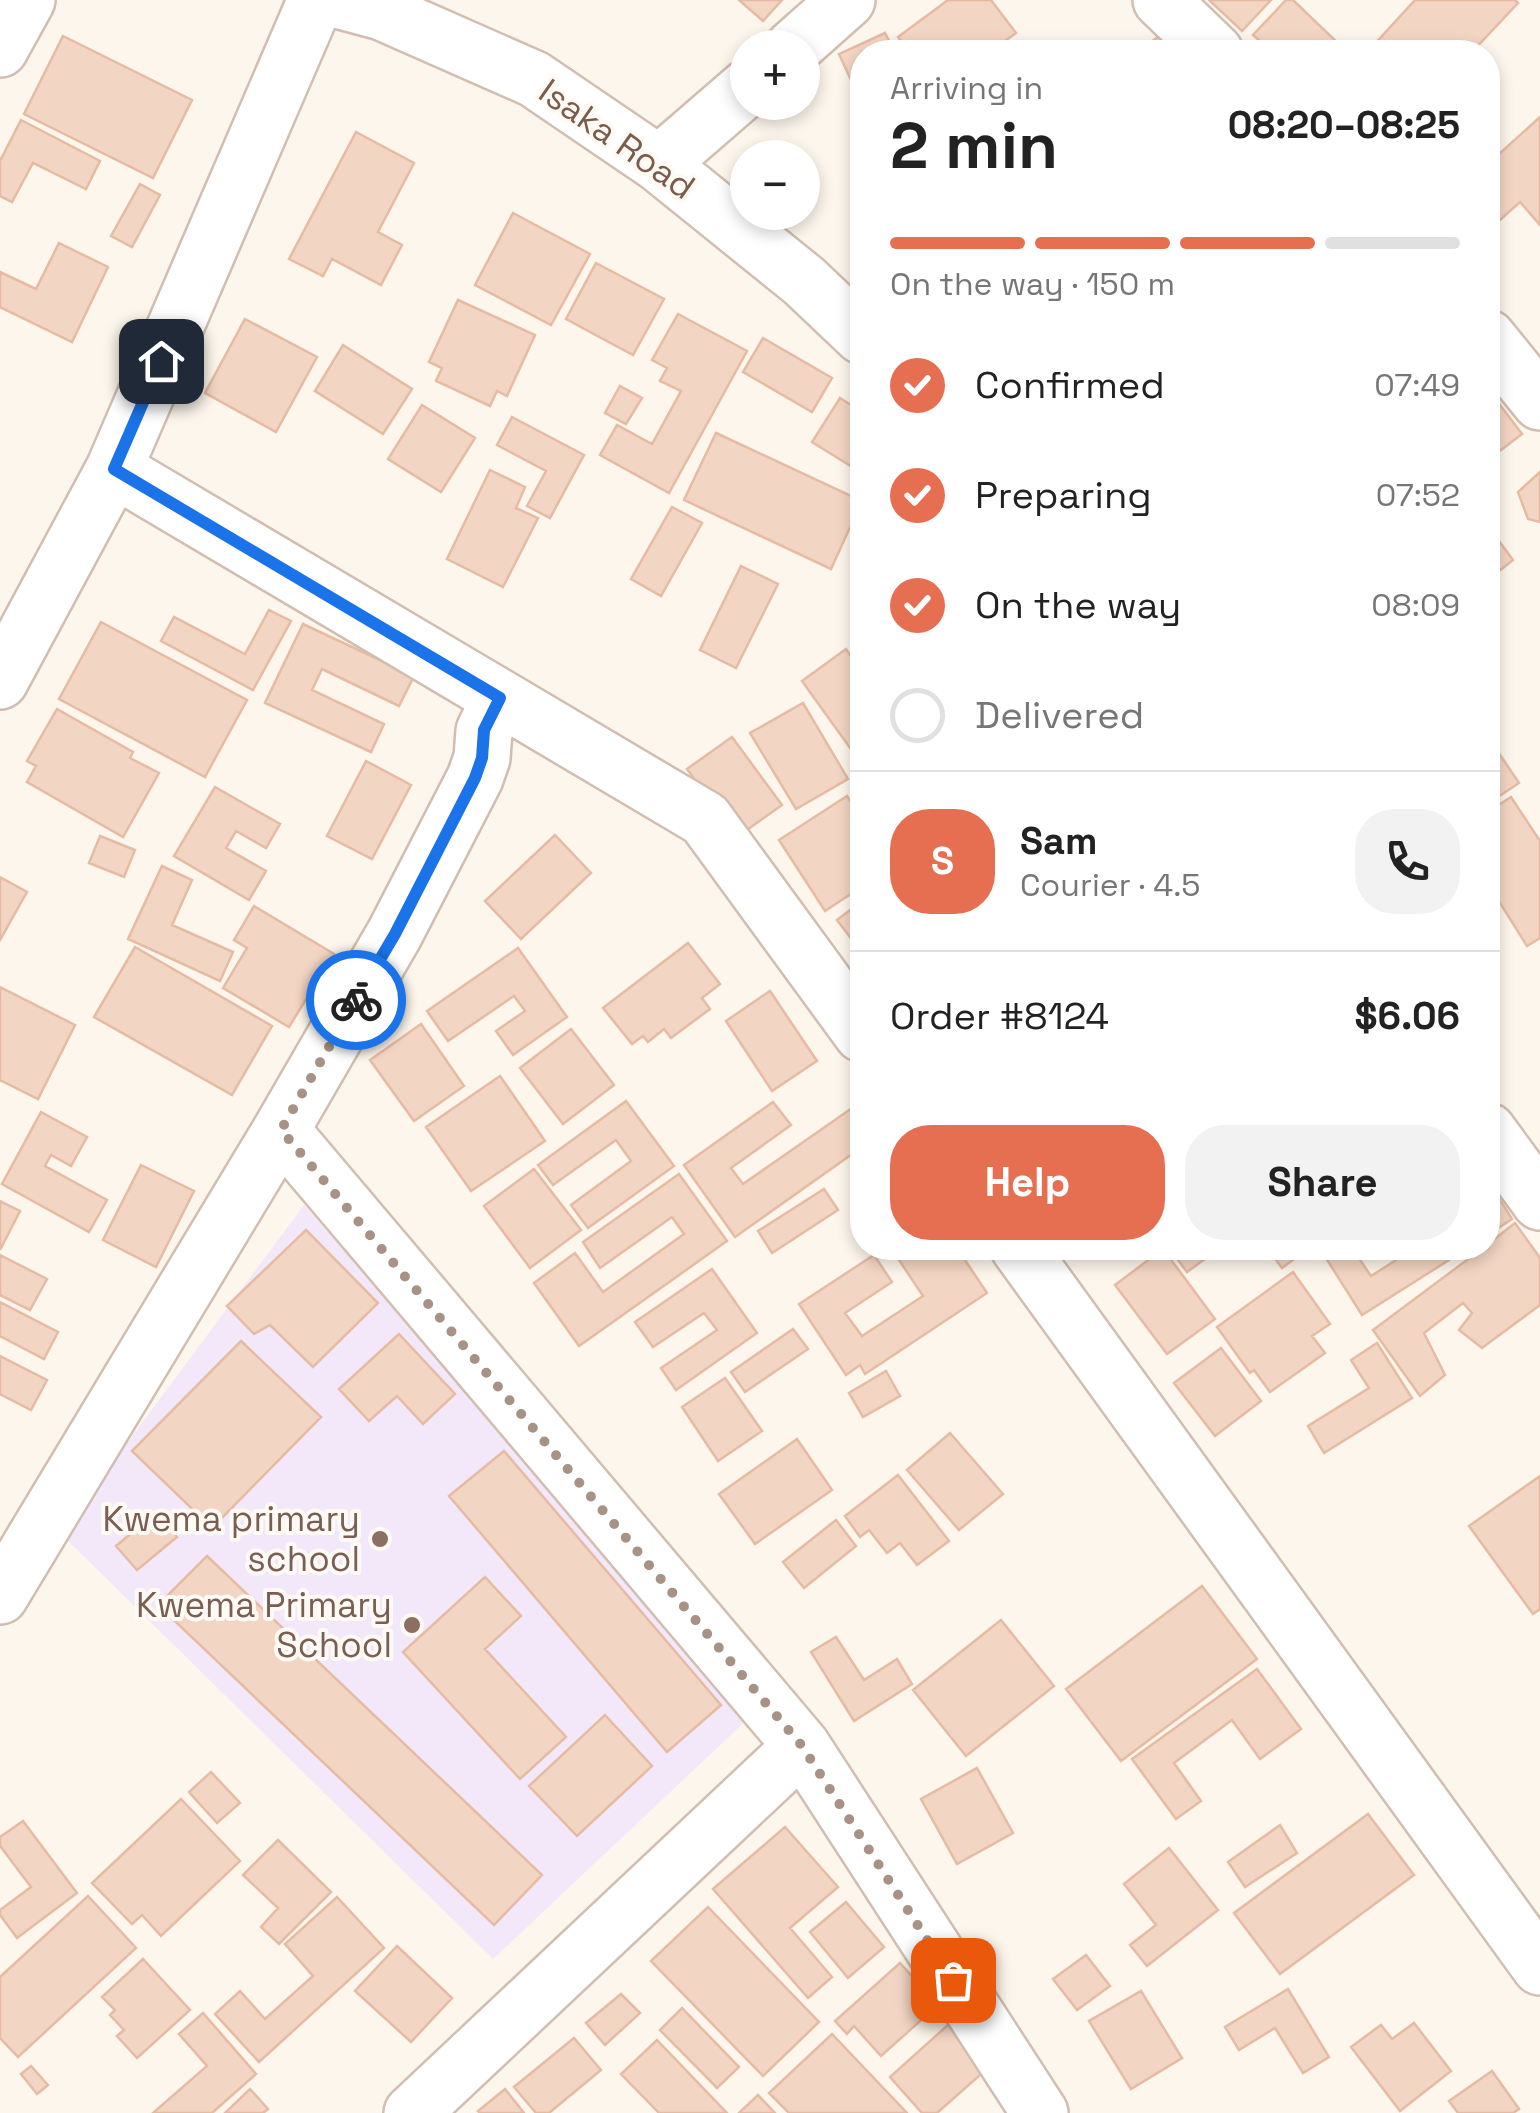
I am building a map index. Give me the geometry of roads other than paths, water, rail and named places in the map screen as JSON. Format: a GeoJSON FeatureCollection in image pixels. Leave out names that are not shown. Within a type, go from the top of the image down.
{"type":"FeatureCollection","features":[{"type":"Feature","properties":{"kind":"street"},"geometry":{"type":"LineString","coordinates":[[0,49],[27,0]]}},
{"type":"Feature","properties":{"kind":"street"},"geometry":{"type":"LineString","coordinates":[[0,681],[114,469],[316,0]]}},
{"type":"Feature","properties":{"kind":"street","name":"Isaka Road"},"geometry":{"type":"LineString","coordinates":[[337,0],[382,12],[534,79],[659,164],[804,281],[850,325]]}},
{"type":"Feature","properties":{"kind":"street"},"geometry":{"type":"LineString","coordinates":[[813,30],[847,0]]}},
{"type":"Feature","properties":{"kind":"street"},"geometry":{"type":"LineString","coordinates":[[1161,0],[1203,40]]}},
{"type":"Feature","properties":{"kind":"street"},"geometry":{"type":"LineString","coordinates":[[659,164],[730,103]]}},
{"type":"Feature","properties":{"kind":"street"},"geometry":{"type":"LineString","coordinates":[[1500,353],[1540,402]]}},
{"type":"Feature","properties":{"kind":"street"},"geometry":{"type":"LineString","coordinates":[[114,469],[705,819],[850,1018]]}},
{"type":"Feature","properties":{"kind":"street"},"geometry":{"type":"LineString","coordinates":[[0,1596],[395,934],[475,778],[482,758],[484,730],[500,698]]}},
{"type":"Feature","properties":{"kind":"street"},"geometry":{"type":"LineString","coordinates":[[281,1130],[802,1746],[1040,2113]]}},
{"type":"Feature","properties":{"kind":"street"},"geometry":{"type":"LineString","coordinates":[[1500,1147],[1540,1202]]}},
{"type":"Feature","properties":{"kind":"street"},"geometry":{"type":"LineString","coordinates":[[1028,1260],[1540,1967]]}},
{"type":"Feature","properties":{"kind":"street"},"geometry":{"type":"LineString","coordinates":[[412,2113],[802,1746]]}},
{"type":"Feature","properties":{"kind":"place","name":"Kwema primary school"},"geometry":{"type":"Point","coordinates":[380,1539]}},
{"type":"Feature","properties":{"kind":"place","name":"Kwema Primary School"},"geometry":{"type":"Point","coordinates":[412,1625]}}]}
